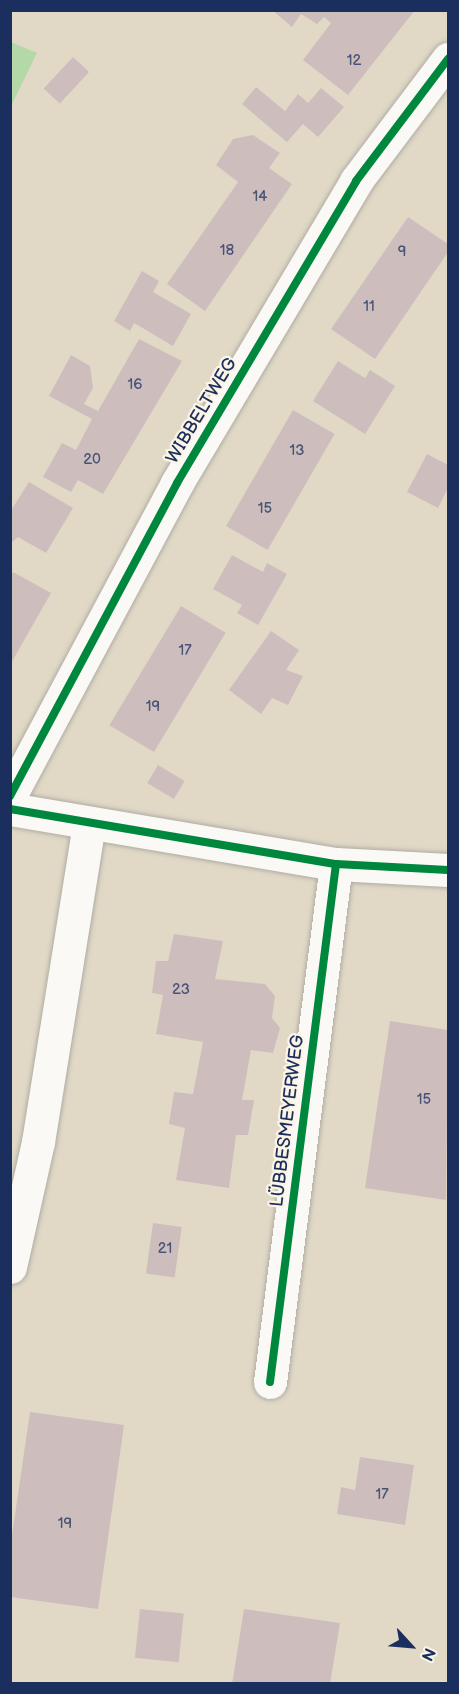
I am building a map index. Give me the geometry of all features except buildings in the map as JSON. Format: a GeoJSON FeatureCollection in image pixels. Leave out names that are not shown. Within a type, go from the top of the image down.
{"type":"FeatureCollection","features":[{"type":"Feature","properties":{"kind":"street","name":"WIBBELTWEG"},"geometry":{"type":"LineString","coordinates":[[10,796],[177,483],[350,192],[448,59]]}},
{"type":"Feature","properties":{"kind":"street"},"geometry":{"type":"LineString","coordinates":[[10,809],[336,864],[448,870]]}},
{"type":"Feature","properties":{"kind":"street"},"geometry":{"type":"LineString","coordinates":[[10,1267],[38,1142],[89,823]]}},
{"type":"Feature","properties":{"kind":"street","name":"LÜBBESMEYERWEG"},"geometry":{"type":"LineString","coordinates":[[270,1382],[336,864]]}},
{"type":"Feature","properties":{"kind":"green space"},"geometry":{"type":"Polygon","coordinates":[[[11,42],[37,53],[11,106],[11,42]]]}},
{"type":"Feature","properties":{"kind":"cycle path"},"geometry":{"type":"LineString","coordinates":[[10,796],[177,483],[356,181],[448,59]]}},
{"type":"Feature","properties":{"kind":"cycle path"},"geometry":{"type":"LineString","coordinates":[[10,809],[336,864],[448,870]]}},
{"type":"Feature","properties":{"kind":"cycle path"},"geometry":{"type":"LineString","coordinates":[[270,1382],[336,864]]}}]}
